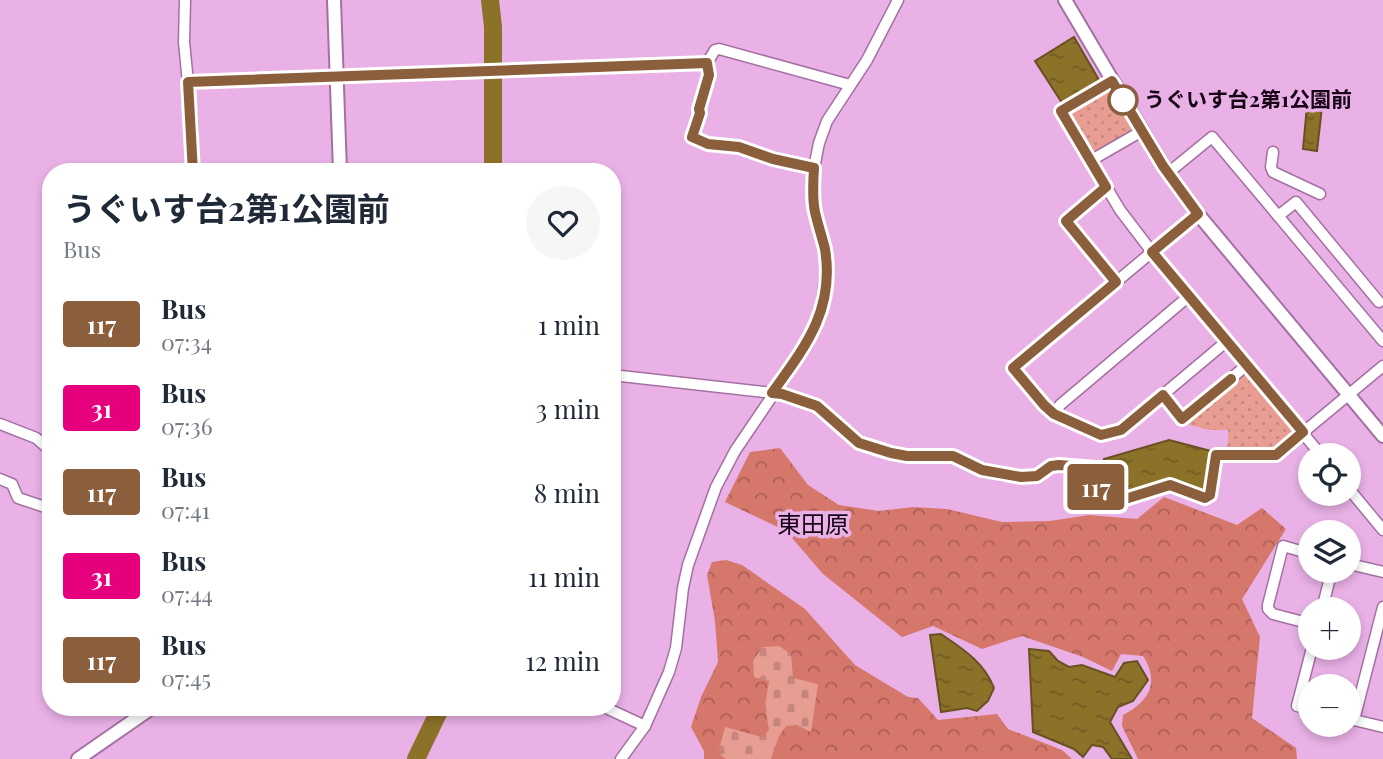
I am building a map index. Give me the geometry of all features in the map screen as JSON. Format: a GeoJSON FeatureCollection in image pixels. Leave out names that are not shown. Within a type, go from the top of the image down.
{"type":"FeatureCollection","features":[{"type":"Feature","properties":{"kind":"street"},"geometry":{"type":"LineString","coordinates":[[185,0],[183,23],[192,163]]}},
{"type":"Feature","properties":{"kind":"street"},"geometry":{"type":"LineString","coordinates":[[334,0],[340,163]]}},
{"type":"Feature","properties":{"kind":"street"},"geometry":{"type":"LineString","coordinates":[[621,759],[645,726],[666,680],[676,648],[683,588],[703,520],[716,487],[735,451],[817,326],[823,304],[825,252],[815,210],[814,168],[823,130],[885,27],[898,0]]}},
{"type":"Feature","properties":{"kind":"street"},"geometry":{"type":"LineString","coordinates":[[1065,0],[1168,173],[1198,214],[1383,436]]}},
{"type":"Feature","properties":{"kind":"street"},"geometry":{"type":"LineString","coordinates":[[814,168],[773,159],[739,147],[708,144],[692,137],[709,75],[707,63],[715,50],[719,49],[850,85]]}},
{"type":"Feature","properties":{"kind":"street"},"geometry":{"type":"LineString","coordinates":[[188,82],[707,63]]}},
{"type":"Feature","properties":{"kind":"street"},"geometry":{"type":"LineString","coordinates":[[1112,81],[1061,111],[1120,210],[1312,443]]}},
{"type":"Feature","properties":{"kind":"street"},"geometry":{"type":"LineString","coordinates":[[1090,161],[1142,131]]}},
{"type":"Feature","properties":{"kind":"street"},"geometry":{"type":"LineString","coordinates":[[1168,173],[1212,137],[1383,341]]}},
{"type":"Feature","properties":{"kind":"street"},"geometry":{"type":"LineString","coordinates":[[1273,152],[1273,172],[1315,192],[1278,216]]}},
{"type":"Feature","properties":{"kind":"street"},"geometry":{"type":"LineString","coordinates":[[1106,187],[1066,221],[1116,282]]}},
{"type":"Feature","properties":{"kind":"street"},"geometry":{"type":"LineString","coordinates":[[1296,202],[1381,300],[1362,317]]}},
{"type":"Feature","properties":{"kind":"street"},"geometry":{"type":"LineString","coordinates":[[1198,214],[1013,368],[1054,414],[1101,435],[1121,430],[1227,341]]}},
{"type":"Feature","properties":{"kind":"street"},"geometry":{"type":"LineString","coordinates":[[1054,414],[1060,405],[1189,296]]}},
{"type":"Feature","properties":{"kind":"street"},"geometry":{"type":"LineString","coordinates":[[1163,395],[1182,419],[1247,365]]}},
{"type":"Feature","properties":{"kind":"street"},"geometry":{"type":"LineString","coordinates":[[621,376],[782,394],[817,406],[859,443],[891,453],[907,456],[953,456],[982,470],[1021,477],[1037,476],[1051,466],[1059,465],[1096,468],[1095,506],[1170,485],[1205,498],[1210,495],[1216,455],[1276,455],[1383,366]]}},
{"type":"Feature","properties":{"kind":"street"},"geometry":{"type":"LineString","coordinates":[[0,424],[42,442]]}},
{"type":"Feature","properties":{"kind":"street"},"geometry":{"type":"LineString","coordinates":[[0,479],[12,484],[18,498],[42,506]]}},
{"type":"Feature","properties":{"kind":"street"},"geometry":{"type":"LineString","coordinates":[[1361,503],[1383,530]]}},
{"type":"Feature","properties":{"kind":"street"},"geometry":{"type":"LineString","coordinates":[[1298,550],[1283,546],[1268,605],[1273,614],[1298,621]]}},
{"type":"Feature","properties":{"kind":"street"},"geometry":{"type":"LineString","coordinates":[[1361,567],[1383,572]]}},
{"type":"Feature","properties":{"kind":"street"},"geometry":{"type":"LineString","coordinates":[[1361,687],[1383,607]]}},
{"type":"Feature","properties":{"kind":"street"},"geometry":{"type":"LineString","coordinates":[[621,715],[645,726]]}},
{"type":"Feature","properties":{"kind":"street"},"geometry":{"type":"LineString","coordinates":[[78,759],[140,716]]}},
{"type":"Feature","properties":{"kind":"street"},"geometry":{"type":"LineString","coordinates":[[1361,722],[1383,727]]}},
{"type":"Feature","properties":{"kind":"green space"},"geometry":{"type":"Polygon","coordinates":[[[1104,90],[1109,92],[1133,130],[1096,155],[1091,153],[1070,118],[1072,110],[1104,90]]]}},
{"type":"Feature","properties":{"kind":"green space"},"geometry":{"type":"Polygon","coordinates":[[[1241,373],[1248,374],[1293,427],[1293,435],[1275,451],[1224,451],[1228,444],[1228,430],[1209,430],[1183,423],[1241,373]]]}},
{"type":"Feature","properties":{"kind":"green space"},"geometry":{"type":"Polygon","coordinates":[[[780,448],[808,485],[839,505],[879,511],[913,507],[947,509],[1002,522],[1050,521],[1089,515],[1137,519],[1164,497],[1237,525],[1262,508],[1286,529],[1242,599],[1260,637],[1252,718],[1296,748],[1297,759],[1138,759],[1122,726],[1123,715],[1139,704],[1149,690],[1151,675],[1143,656],[1121,654],[1112,671],[1083,657],[1022,636],[982,649],[933,626],[902,637],[823,574],[786,531],[725,502],[750,452],[780,448]]]}},
{"type":"Feature","properties":{"kind":"green space"},"geometry":{"type":"Polygon","coordinates":[[[726,560],[742,565],[805,609],[855,665],[908,697],[918,698],[938,720],[997,714],[1008,729],[1062,750],[1072,759],[704,759],[704,751],[691,727],[701,697],[718,662],[715,621],[707,575],[712,562],[726,560]]]}},
{"type":"Feature","properties":{"kind":"green space"},"geometry":{"type":"Polygon","coordinates":[[[779,646],[791,654],[793,678],[818,684],[811,732],[797,725],[786,726],[779,736],[771,759],[726,759],[718,753],[725,727],[762,737],[769,730],[765,706],[769,681],[754,677],[753,661],[762,647],[779,646]]]}},
{"type":"Feature","properties":{"kind":"water"},"geometry":{"type":"Polygon","coordinates":[[[1074,37],[1099,80],[1062,103],[1035,61],[1074,37]]]}},
{"type":"Feature","properties":{"kind":"water"},"geometry":{"type":"Polygon","coordinates":[[[1307,106],[1322,107],[1317,151],[1303,149],[1307,106]]]}},
{"type":"Feature","properties":{"kind":"water"},"geometry":{"type":"Polygon","coordinates":[[[1169,440],[1211,451],[1206,486],[1201,490],[1170,480],[1106,500],[1101,498],[1104,459],[1169,440]]]}},
{"type":"Feature","properties":{"kind":"water"},"geometry":{"type":"Polygon","coordinates":[[[941,634],[972,657],[990,679],[994,688],[988,701],[977,711],[967,708],[941,712],[930,635],[941,634]]]}},
{"type":"Feature","properties":{"kind":"water"},"geometry":{"type":"Polygon","coordinates":[[[1029,649],[1049,651],[1058,661],[1069,667],[1082,665],[1115,677],[1124,663],[1137,661],[1148,680],[1133,701],[1118,707],[1110,722],[1132,759],[1112,759],[1103,747],[1092,745],[1083,757],[1074,749],[1033,732],[1029,649]]]}},
{"type":"Feature","properties":{"kind":"waterway"},"geometry":{"type":"LineString","coordinates":[[490,0],[493,27],[493,163]]}},
{"type":"Feature","properties":{"kind":"waterway"},"geometry":{"type":"LineString","coordinates":[[416,759],[437,716]]}},
{"type":"Feature","properties":{"kind":"bus line","name":"117"},"geometry":{"type":"LineString","coordinates":[[193,163],[188,82],[707,63],[709,75],[692,137],[708,144],[739,147],[773,159],[814,168],[815,210],[825,252],[823,304],[817,326],[806,346],[772,393],[812,403],[828,413],[859,443],[891,453],[907,456],[953,456],[982,470],[1029,478],[1051,466],[1096,468],[1095,506],[1170,485],[1205,498],[1210,495],[1216,455],[1276,455],[1303,432],[1152,252],[1198,214],[1163,166],[1112,81],[1061,111],[1106,187],[1066,221],[1116,282],[1013,368],[1054,414],[1101,435],[1121,430],[1163,395],[1182,419],[1231,379]]}},
{"type":"Feature","properties":{"kind":"place","name":"うぐいす台2第1公園前"},"geometry":{"type":"Point","coordinates":[1123,100]}},
{"type":"Feature","properties":{"kind":"district","name":"東田原"},"geometry":{"type":"Point","coordinates":[813,525]}}]}
